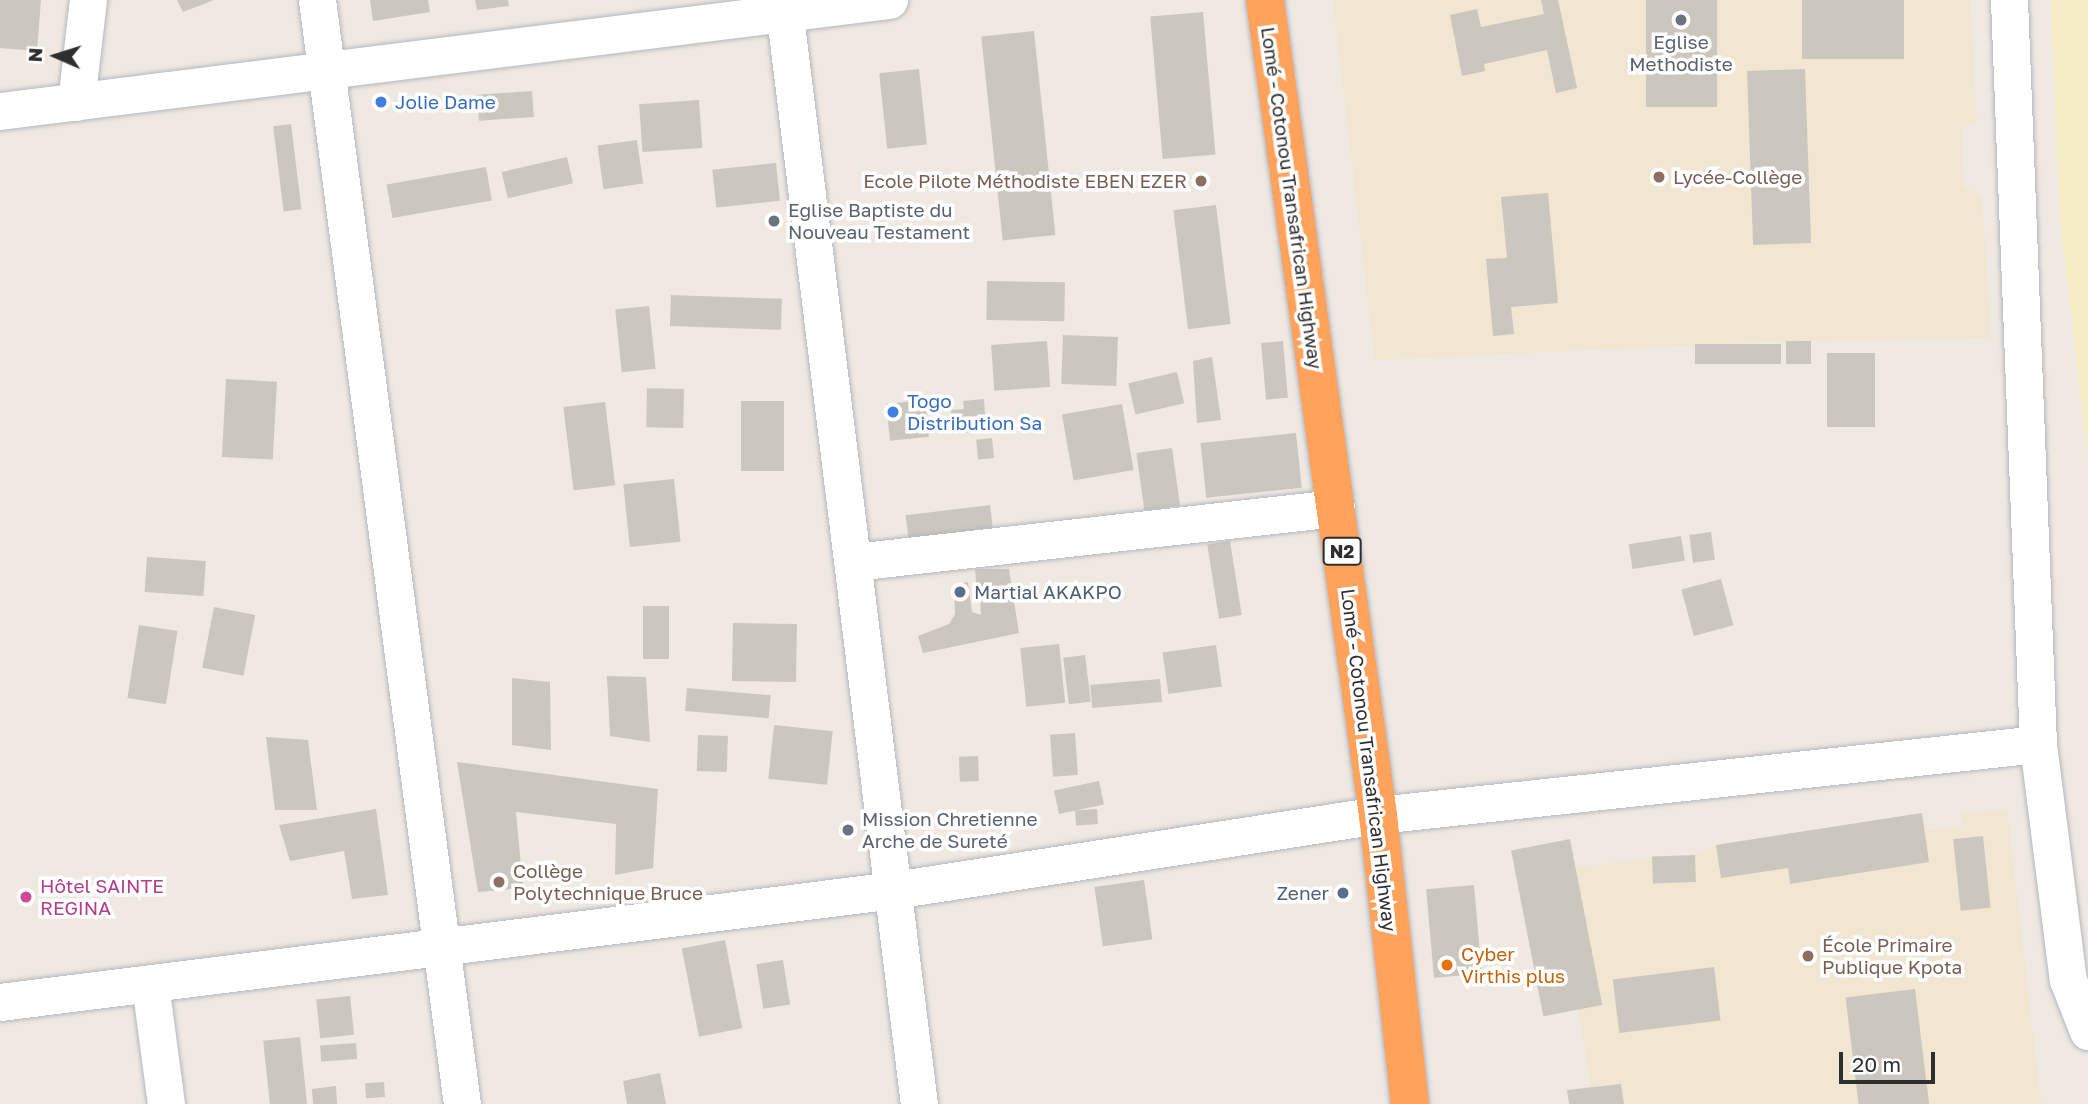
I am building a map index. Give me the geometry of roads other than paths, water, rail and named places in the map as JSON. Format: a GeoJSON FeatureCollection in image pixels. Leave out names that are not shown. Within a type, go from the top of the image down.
{"type":"FeatureCollection","features":[{"type":"Feature","properties":{"kind":"highway","name":"Lomé - Cotonou Transafrican Highway"},"geometry":{"type":"LineString","coordinates":[[1265,0],[1378,815],[1410,1104]]}},
{"type":"Feature","properties":{"kind":"street"},"geometry":{"type":"LineString","coordinates":[[76,102],[88,0]]}},
{"type":"Feature","properties":{"kind":"street"},"geometry":{"type":"LineString","coordinates":[[317,0],[462,1104]]}},
{"type":"Feature","properties":{"kind":"street"},"geometry":{"type":"LineString","coordinates":[[0,111],[327,70],[785,7],[889,0]]}},
{"type":"Feature","properties":{"kind":"street"},"geometry":{"type":"LineString","coordinates":[[2009,0],[2038,744],[2068,980],[2088,1031]]}},
{"type":"Feature","properties":{"kind":"street"},"geometry":{"type":"LineString","coordinates":[[785,7],[919,1104]]}},
{"type":"Feature","properties":{"kind":"street"},"geometry":{"type":"LineString","coordinates":[[853,562],[1336,508]]}},
{"type":"Feature","properties":{"kind":"street"},"geometry":{"type":"LineString","coordinates":[[0,1002],[894,890],[1378,815],[2038,744]]}},
{"type":"Feature","properties":{"kind":"street"},"geometry":{"type":"LineString","coordinates":[[150,984],[166,1104]]}},
{"type":"Feature","properties":{"kind":"place","name":"Eglise Methodiste"},"geometry":{"type":"Point","coordinates":[1681,20]}},
{"type":"Feature","properties":{"kind":"place","name":"Jolie Dame"},"geometry":{"type":"Point","coordinates":[381,102]}},
{"type":"Feature","properties":{"kind":"place","name":"Lycée-Collège"},"geometry":{"type":"Point","coordinates":[1659,177]}},
{"type":"Feature","properties":{"kind":"place","name":"Ecole Pilote Méthodiste EBEN EZER"},"geometry":{"type":"Point","coordinates":[1201,181]}},
{"type":"Feature","properties":{"kind":"place","name":"Eglise Baptiste du Nouveau Testament"},"geometry":{"type":"Point","coordinates":[774,221]}},
{"type":"Feature","properties":{"kind":"place","name":"Togo Distribution Sa"},"geometry":{"type":"Point","coordinates":[893,412]}},
{"type":"Feature","properties":{"kind":"place","name":"Martial AKAKPO"},"geometry":{"type":"Point","coordinates":[960,592]}},
{"type":"Feature","properties":{"kind":"place","name":"Mission Chretienne Arche de Sureté"},"geometry":{"type":"Point","coordinates":[848,830]}},
{"type":"Feature","properties":{"kind":"place","name":"Collège Polytechnique Bruce"},"geometry":{"type":"Point","coordinates":[499,882]}},
{"type":"Feature","properties":{"kind":"place","name":"Zener"},"geometry":{"type":"Point","coordinates":[1343,893]}},
{"type":"Feature","properties":{"kind":"place","name":"Hôtel SAINTE REGINA"},"geometry":{"type":"Point","coordinates":[26,897]}},
{"type":"Feature","properties":{"kind":"place","name":"École Primaire Publique Kpota"},"geometry":{"type":"Point","coordinates":[1808,956]}},
{"type":"Feature","properties":{"kind":"place","name":"Cyber Virthis plus"},"geometry":{"type":"Point","coordinates":[1447,965]}}]}
